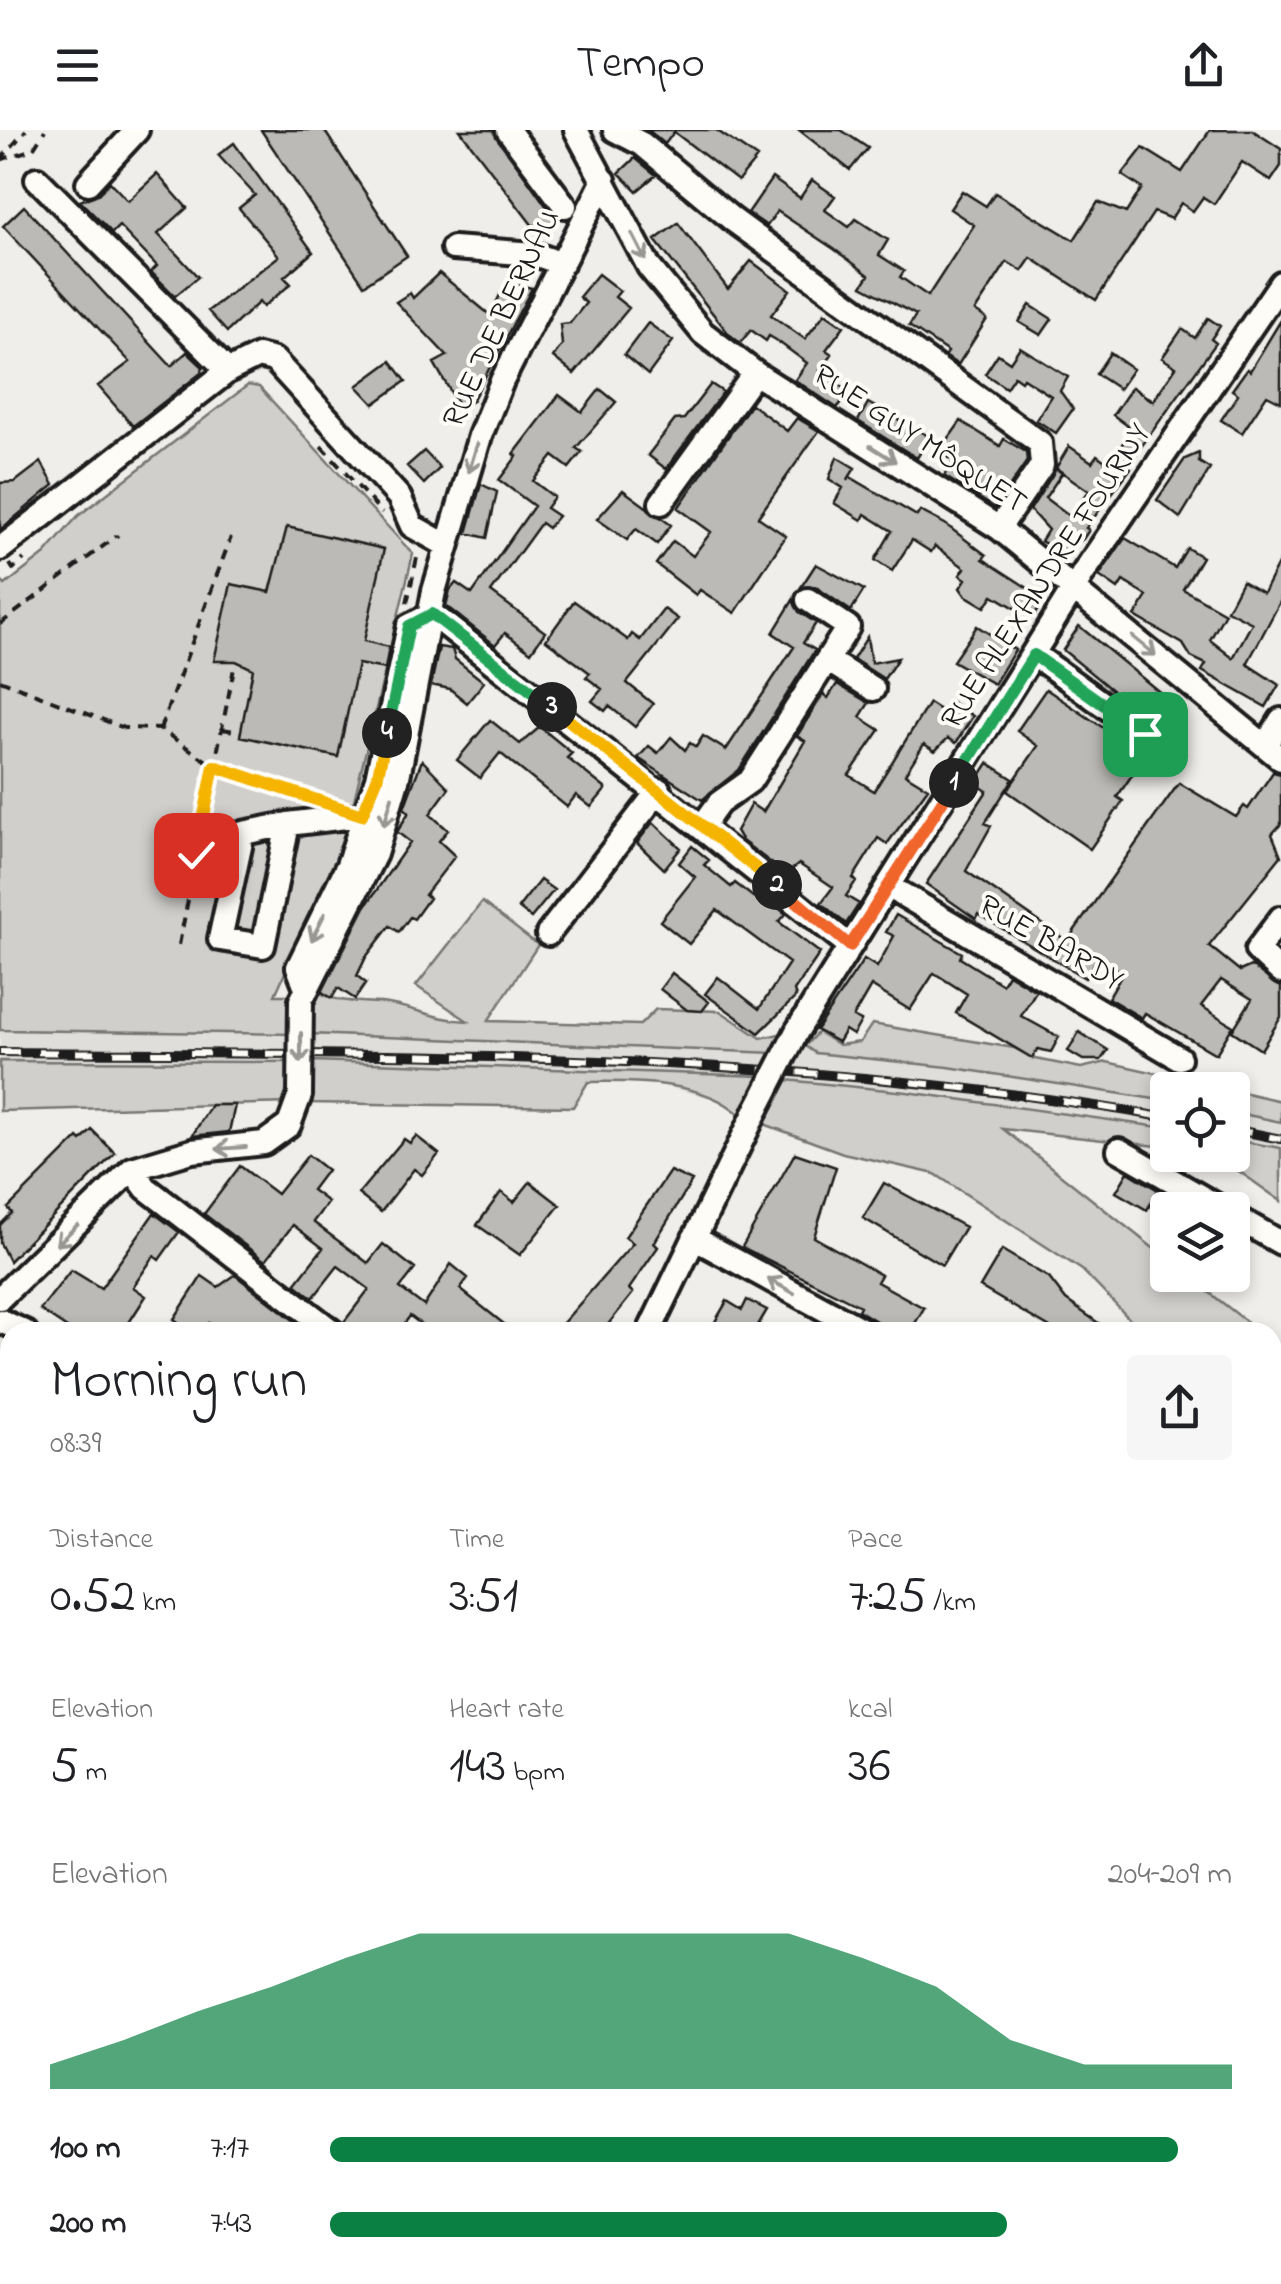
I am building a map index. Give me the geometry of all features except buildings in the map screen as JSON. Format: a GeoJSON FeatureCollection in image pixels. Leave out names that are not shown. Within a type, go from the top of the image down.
{"type":"FeatureCollection","features":[{"type":"Feature","properties":{"kind":"street"},"geometry":{"type":"LineString","coordinates":[[88,184],[136,130]]}},
{"type":"Feature","properties":{"kind":"street"},"geometry":{"type":"LineString","coordinates":[[508,130],[565,206]]}},
{"type":"Feature","properties":{"kind":"street","name":"RUE GUY MÔQUET"},"geometry":{"type":"LineString","coordinates":[[576,130],[649,267],[703,333],[755,373],[1000,528],[1273,752]]}},
{"type":"Feature","properties":{"kind":"street"},"geometry":{"type":"LineString","coordinates":[[615,130],[642,144],[733,220],[1040,443],[1042,465],[1000,528]]}},
{"type":"Feature","properties":{"kind":"street"},"geometry":{"type":"LineString","coordinates":[[37,179],[228,370]]}},
{"type":"Feature","properties":{"kind":"street","name":"RUE DE BERNAU"},"geometry":{"type":"LineString","coordinates":[[0,1298],[132,1169],[192,1151],[264,1143],[289,1125],[300,1095],[303,994],[376,854],[398,777],[446,545],[502,380],[604,180]]}},
{"type":"Feature","properties":{"kind":"street"},"geometry":{"type":"LineString","coordinates":[[453,248],[536,254],[562,264]]}},
{"type":"Feature","properties":{"kind":"street","name":"RUE ALEXANDRE FOURNY"},"geometry":{"type":"LineString","coordinates":[[654,1322],[797,1031],[1075,586],[1281,284]]}},
{"type":"Feature","properties":{"kind":"street"},"geometry":{"type":"LineString","coordinates":[[6,559],[228,370],[258,356],[274,360],[399,496],[412,526],[446,545]]}},
{"type":"Feature","properties":{"kind":"street"},"geometry":{"type":"LineString","coordinates":[[661,503],[755,373]]}},
{"type":"Feature","properties":{"kind":"street"},"geometry":{"type":"LineString","coordinates":[[703,825],[719,802],[750,781],[848,627],[808,600]]}},
{"type":"Feature","properties":{"kind":"street"},"geometry":{"type":"LineString","coordinates":[[303,994],[298,967],[348,865],[377,779],[409,626],[432,614],[659,790],[850,946]]}},
{"type":"Feature","properties":{"kind":"street"},"geometry":{"type":"LineString","coordinates":[[1034,655],[1145,734]]}},
{"type":"Feature","properties":{"kind":"street"},"geometry":{"type":"LineString","coordinates":[[827,660],[872,689]]}},
{"type":"Feature","properties":{"kind":"street"},"geometry":{"type":"LineString","coordinates":[[1273,752],[1281,720]]}},
{"type":"Feature","properties":{"kind":"street"},"geometry":{"type":"LineString","coordinates":[[548,934],[659,790]]}},
{"type":"Feature","properties":{"kind":"street"},"geometry":{"type":"LineString","coordinates":[[288,824],[264,946],[220,939],[243,833],[288,824],[362,815]]}},
{"type":"Feature","properties":{"kind":"street","name":"RUE BARDY"},"geometry":{"type":"LineString","coordinates":[[888,886],[1179,1058]]}},
{"type":"Feature","properties":{"kind":"street"},"geometry":{"type":"LineString","coordinates":[[1281,918],[1257,950],[1281,972]]}},
{"type":"Feature","properties":{"kind":"street"},"geometry":{"type":"LineString","coordinates":[[1119,1150],[1192,1192]]}},
{"type":"Feature","properties":{"kind":"street"},"geometry":{"type":"LineString","coordinates":[[132,1169],[146,1188],[320,1322]]}},
{"type":"Feature","properties":{"kind":"street"},"geometry":{"type":"LineString","coordinates":[[1250,1225],[1281,1243]]}},
{"type":"Feature","properties":{"kind":"street"},"geometry":{"type":"LineString","coordinates":[[694,1238],[848,1322]]}},
{"type":"Feature","properties":{"kind":"street"},"geometry":{"type":"LineString","coordinates":[[0,1321],[0,1334]]}},
{"type":"Feature","properties":{"kind":"path"},"geometry":{"type":"LineString","coordinates":[[0,160],[26,130]]}},
{"type":"Feature","properties":{"kind":"path"},"geometry":{"type":"LineString","coordinates":[[0,160],[34,150],[45,130]]}},
{"type":"Feature","properties":{"kind":"path"},"geometry":{"type":"LineString","coordinates":[[310,433],[389,521]]}},
{"type":"Feature","properties":{"kind":"path"},"geometry":{"type":"LineString","coordinates":[[0,624],[118,535]]}},
{"type":"Feature","properties":{"kind":"path"},"geometry":{"type":"LineString","coordinates":[[160,728],[232,537]]}},
{"type":"Feature","properties":{"kind":"path"},"geometry":{"type":"LineString","coordinates":[[409,626],[404,615],[418,554],[410,544]]}},
{"type":"Feature","properties":{"kind":"path"},"geometry":{"type":"LineString","coordinates":[[6,559],[28,555]]}},
{"type":"Feature","properties":{"kind":"path"},"geometry":{"type":"LineString","coordinates":[[179,944],[235,663]]}},
{"type":"Feature","properties":{"kind":"path"},"geometry":{"type":"LineString","coordinates":[[0,680],[124,728],[160,728],[214,766],[326,803]]}},
{"type":"Feature","properties":{"kind":"path"},"geometry":{"type":"LineString","coordinates":[[222,728],[241,732]]}},
{"type":"Feature","properties":{"kind":"shaded area"},"geometry":{"type":"Polygon","coordinates":[[[248,385],[259,387],[413,554],[344,842],[275,995],[293,995],[295,1034],[0,1030],[0,580],[5,585],[45,554],[78,516],[248,385]]]}},
{"type":"Feature","properties":{"kind":"shaded area"},"geometry":{"type":"Polygon","coordinates":[[[482,902],[538,945],[488,1021],[640,1025],[656,1009],[720,1011],[761,1038],[784,1033],[775,1053],[310,1034],[309,998],[318,992],[341,1000],[392,1005],[468,1021],[416,986],[482,902]]]}},
{"type":"Feature","properties":{"kind":"shaded area"},"geometry":{"type":"Polygon","coordinates":[[[318,992],[338,1002],[384,1003],[438,1020],[640,1025],[656,1009],[720,1011],[761,1038],[818,1032],[839,1045],[860,1041],[872,1024],[1014,1048],[1036,1059],[1081,1068],[1107,1062],[1151,1072],[1150,1145],[1008,1129],[846,1118],[843,1153],[741,1116],[727,1102],[643,1081],[588,1082],[573,1107],[308,1103],[0,1111],[0,1006],[226,1008],[280,995],[310,998],[318,992]]]}},
{"type":"Feature","properties":{"kind":"shaded area"},"geometry":{"type":"Polygon","coordinates":[[[872,1024],[1014,1048],[1036,1059],[1081,1068],[1107,1062],[1151,1072],[1150,1098],[948,1067],[815,1053],[805,1046],[818,1032],[839,1045],[860,1042],[872,1024]]]}},
{"type":"Feature","properties":{"kind":"shaded area"},"geometry":{"type":"Polygon","coordinates":[[[0,1061],[296,1062],[292,1103],[0,1111],[0,1061]]]}},
{"type":"Feature","properties":{"kind":"shaded area"},"geometry":{"type":"Polygon","coordinates":[[[312,1061],[763,1076],[741,1116],[726,1104],[690,1090],[627,1082],[588,1082],[573,1107],[308,1103],[312,1061]]]}},
{"type":"Feature","properties":{"kind":"shaded area"},"geometry":{"type":"Polygon","coordinates":[[[786,1080],[907,1092],[1150,1126],[1150,1145],[1003,1129],[1150,1246],[1150,1292],[1209,1292],[1247,1322],[1132,1322],[1082,1270],[935,1174],[843,1153],[764,1124],[786,1080]]]}},
{"type":"Feature","properties":{"kind":"shaded area"},"geometry":{"type":"Polygon","coordinates":[[[1250,1094],[1281,1101],[1281,1165],[1250,1159],[1250,1094]]]}},
{"type":"Feature","properties":{"kind":"shaded area"},"geometry":{"type":"Polygon","coordinates":[[[1250,1094],[1281,1101],[1281,1122],[1250,1116],[1250,1094]]]}},
{"type":"Feature","properties":{"kind":"shaded area"},"geometry":{"type":"Polygon","coordinates":[[[1250,1143],[1281,1148],[1281,1201],[1240,1172],[1250,1172],[1250,1143]]]}},
{"type":"Feature","properties":{"kind":"railway"},"geometry":{"type":"LineString","coordinates":[[0,1052],[586,1060],[877,1079],[1023,1095],[1150,1115]]}},
{"type":"Feature","properties":{"kind":"railway"},"geometry":{"type":"LineString","coordinates":[[1250,1133],[1281,1139]]}},
{"type":"Feature","properties":{"kind":"route"},"geometry":{"type":"LineString","coordinates":[[196,855],[214,766],[362,815],[377,779],[409,626],[432,614],[703,825],[850,946],[1034,655],[1145,734]]}}]}
